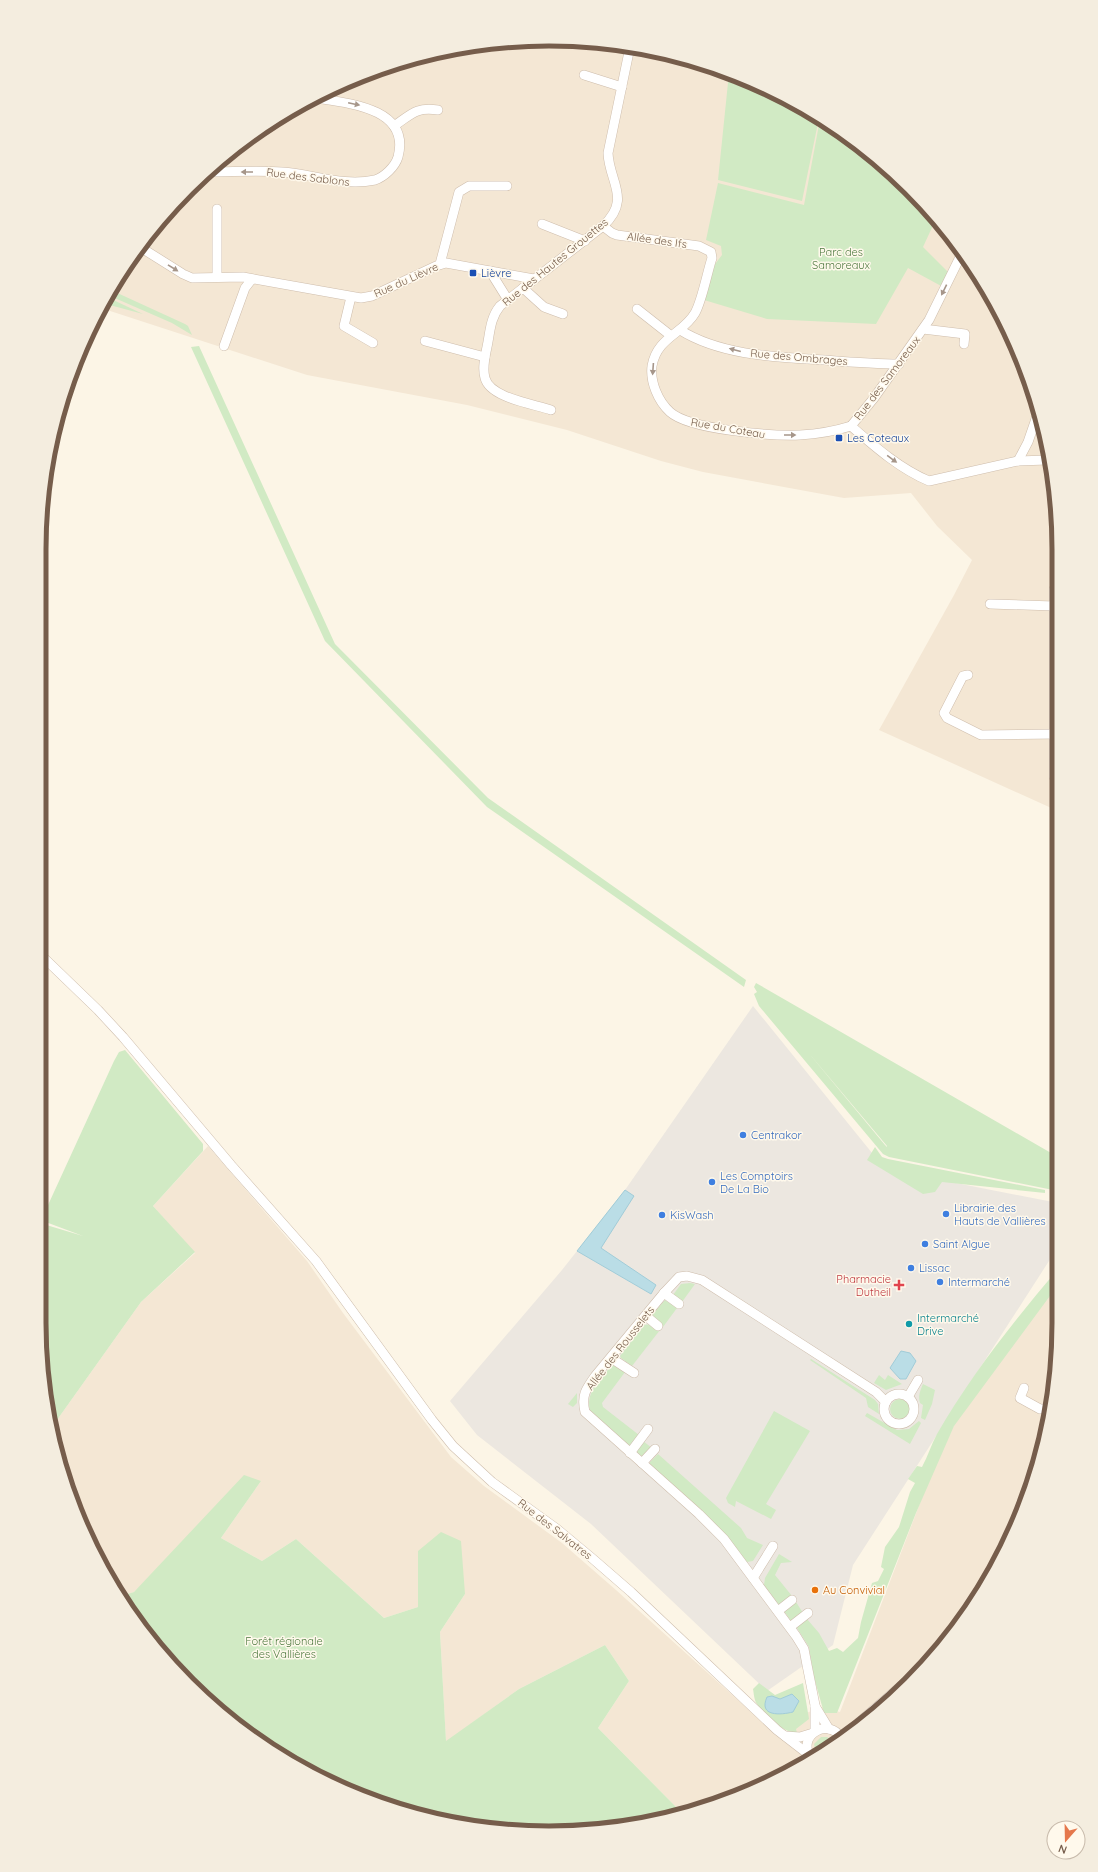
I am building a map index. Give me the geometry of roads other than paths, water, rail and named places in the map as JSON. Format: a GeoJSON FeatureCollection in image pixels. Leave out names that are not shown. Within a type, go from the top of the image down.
{"type":"FeatureCollection","features":[{"type":"Feature","properties":{"kind":"street","name":"Rue des Hautes Grouettes"},"geometry":{"type":"LineString","coordinates":[[552,410],[504,396],[490,388],[484,376],[485,357],[493,316],[500,306],[602,226],[614,211],[618,189],[608,162],[608,153],[629,53]]}},
{"type":"Feature","properties":{"kind":"street"},"geometry":{"type":"LineString","coordinates":[[584,75],[622,87]]}},
{"type":"Feature","properties":{"kind":"street"},"geometry":{"type":"LineString","coordinates":[[325,99],[353,103],[370,109],[384,116],[394,126],[419,110],[426,108],[438,110]]}},
{"type":"Feature","properties":{"kind":"street","name":"Rue des Sablons"},"geometry":{"type":"LineString","coordinates":[[216,172],[282,172],[346,182],[375,180],[392,169],[398,159],[400,145],[398,132],[394,126]]}},
{"type":"Feature","properties":{"kind":"street"},"geometry":{"type":"LineString","coordinates":[[440,264],[459,192],[469,186],[507,186]]}},
{"type":"Feature","properties":{"kind":"street"},"geometry":{"type":"LineString","coordinates":[[217,209],[218,277]]}},
{"type":"Feature","properties":{"kind":"street"},"geometry":{"type":"LineString","coordinates":[[542,224],[585,240]]}},
{"type":"Feature","properties":{"kind":"street","name":"Allée des Ifs"},"geometry":{"type":"LineString","coordinates":[[602,226],[617,235],[699,246],[712,252]]}},
{"type":"Feature","properties":{"kind":"street","name":"Rue du Lièvre"},"geometry":{"type":"LineString","coordinates":[[145,250],[192,278],[243,277],[362,298],[372,296],[440,264],[451,263],[534,279]]}},
{"type":"Feature","properties":{"kind":"street","name":"Rue du Coteau"},"geometry":{"type":"LineString","coordinates":[[712,252],[712,258],[696,312],[690,321],[680,330],[670,335],[655,356],[652,367],[653,381],[658,397],[671,413],[690,422],[768,435],[801,435],[851,426]]}},
{"type":"Feature","properties":{"kind":"street","name":"Rue des Samoreaux"},"geometry":{"type":"LineString","coordinates":[[851,426],[874,398],[923,329],[959,258]]}},
{"type":"Feature","properties":{"kind":"street"},"geometry":{"type":"LineString","coordinates":[[490,271],[508,300]]}},
{"type":"Feature","properties":{"kind":"street"},"geometry":{"type":"LineString","coordinates":[[224,346],[245,288],[252,279]]}},
{"type":"Feature","properties":{"kind":"street"},"geometry":{"type":"LineString","coordinates":[[523,288],[544,307],[563,314]]}},
{"type":"Feature","properties":{"kind":"street"},"geometry":{"type":"LineString","coordinates":[[351,297],[344,326],[373,343]]}},
{"type":"Feature","properties":{"kind":"street"},"geometry":{"type":"LineString","coordinates":[[638,308],[670,335]]}},
{"type":"Feature","properties":{"kind":"street","name":"Rue des Samoreaux"},"geometry":{"type":"LineString","coordinates":[[923,329],[965,334],[964,344]]}},
{"type":"Feature","properties":{"kind":"street","name":"Rue des Ombrages"},"geometry":{"type":"LineString","coordinates":[[680,330],[692,337],[745,353],[774,357],[899,364]]}},
{"type":"Feature","properties":{"kind":"street"},"geometry":{"type":"LineString","coordinates":[[425,341],[485,357]]}},
{"type":"Feature","properties":{"kind":"street"},"geometry":{"type":"LineString","coordinates":[[1018,461],[1028,442],[1035,421]]}},
{"type":"Feature","properties":{"kind":"street"},"geometry":{"type":"LineString","coordinates":[[851,426],[868,441],[907,469],[929,482],[1018,461],[1044,460]]}},
{"type":"Feature","properties":{"kind":"street"},"geometry":{"type":"LineString","coordinates":[[990,604],[1052,606]]}},
{"type":"Feature","properties":{"kind":"street"},"geometry":{"type":"LineString","coordinates":[[968,675],[962,676],[944,713],[947,718],[981,735],[1052,734]]}},
{"type":"Feature","properties":{"kind":"street","name":"Rue des Salvatres"},"geometry":{"type":"LineString","coordinates":[[46,960],[98,1010],[231,1165],[316,1261],[432,1420],[453,1446],[492,1482],[557,1529],[593,1558],[784,1735],[808,1754]]}},
{"type":"Feature","properties":{"kind":"street","name":"Allée des Rousselets"},"geometry":{"type":"LineString","coordinates":[[809,1753],[807,1743],[814,1732],[815,1705],[804,1650],[790,1627],[724,1539],[585,1412],[582,1401],[585,1387],[611,1358],[664,1293],[679,1277],[687,1276],[698,1277],[876,1392],[886,1402]]}},
{"type":"Feature","properties":{"kind":"street"},"geometry":{"type":"LineString","coordinates":[[664,1293],[679,1304]]}},
{"type":"Feature","properties":{"kind":"street"},"geometry":{"type":"LineString","coordinates":[[646,1316],[658,1326]]}},
{"type":"Feature","properties":{"kind":"street"},"geometry":{"type":"LineString","coordinates":[[611,1358],[634,1373]]}},
{"type":"Feature","properties":{"kind":"street"},"geometry":{"type":"LineString","coordinates":[[908,1397],[918,1380]]}},
{"type":"Feature","properties":{"kind":"street"},"geometry":{"type":"LineString","coordinates":[[1024,1388],[1020,1398],[1040,1409],[1044,1409]]}},
{"type":"Feature","properties":{"kind":"street"},"geometry":{"type":"LineString","coordinates":[[899,1394],[908,1397],[914,1404],[915,1412],[910,1421],[901,1425],[887,1419],[884,1410],[886,1402],[889,1398],[899,1394]]}},
{"type":"Feature","properties":{"kind":"street"},"geometry":{"type":"LineString","coordinates":[[630,1453],[648,1429]]}},
{"type":"Feature","properties":{"kind":"street"},"geometry":{"type":"LineString","coordinates":[[642,1463],[655,1449]]}},
{"type":"Feature","properties":{"kind":"street"},"geometry":{"type":"LineString","coordinates":[[754,1578],[773,1546]]}},
{"type":"Feature","properties":{"kind":"street"},"geometry":{"type":"LineString","coordinates":[[778,1611],[792,1600]]}},
{"type":"Feature","properties":{"kind":"street"},"geometry":{"type":"LineString","coordinates":[[790,1627],[808,1613]]}},
{"type":"Feature","properties":{"kind":"street","name":"Allée des Rousselets"},"geometry":{"type":"LineString","coordinates":[[815,1705],[835,1733]]}},
{"type":"Feature","properties":{"kind":"street"},"geometry":{"type":"LineString","coordinates":[[784,1735],[800,1737],[823,1728],[835,1733]]}},
{"type":"Feature","properties":{"kind":"water"},"geometry":{"type":"Polygon","coordinates":[[[625,1190],[634,1196],[601,1248],[656,1285],[651,1294],[577,1251],[625,1190]]]}},
{"type":"Feature","properties":{"kind":"water"},"geometry":{"type":"Polygon","coordinates":[[[901,1351],[910,1353],[916,1361],[906,1379],[900,1379],[890,1368],[901,1351]]]}},
{"type":"Feature","properties":{"kind":"water"},"geometry":{"type":"Polygon","coordinates":[[[792,1694],[799,1701],[793,1712],[777,1714],[768,1711],[766,1708],[765,1704],[767,1697],[772,1696],[780,1699],[792,1694]]]}},
{"type":"Feature","properties":{"kind":"place","name":"Lièvre"},"geometry":{"type":"Point","coordinates":[473,273]}},
{"type":"Feature","properties":{"kind":"place","name":"Les Coteaux"},"geometry":{"type":"Point","coordinates":[839,438]}},
{"type":"Feature","properties":{"kind":"place","name":"Centrakor"},"geometry":{"type":"Point","coordinates":[743,1135]}},
{"type":"Feature","properties":{"kind":"place","name":"Les Comptoirs De La Bio"},"geometry":{"type":"Point","coordinates":[712,1182]}},
{"type":"Feature","properties":{"kind":"place","name":"Librairie des Hauts de Vallières"},"geometry":{"type":"Point","coordinates":[946,1214]}},
{"type":"Feature","properties":{"kind":"place","name":"KisWash"},"geometry":{"type":"Point","coordinates":[662,1215]}},
{"type":"Feature","properties":{"kind":"place","name":"Saint Algue"},"geometry":{"type":"Point","coordinates":[925,1244]}},
{"type":"Feature","properties":{"kind":"place","name":"Lissac"},"geometry":{"type":"Point","coordinates":[911,1268]}},
{"type":"Feature","properties":{"kind":"place","name":"Intermarché"},"geometry":{"type":"Point","coordinates":[940,1282]}},
{"type":"Feature","properties":{"kind":"place","name":"Pharmacie Dutheil"},"geometry":{"type":"Point","coordinates":[899,1285]}},
{"type":"Feature","properties":{"kind":"place","name":"Intermarché Drive"},"geometry":{"type":"Point","coordinates":[909,1324]}},
{"type":"Feature","properties":{"kind":"place","name":"Au Convivial"},"geometry":{"type":"Point","coordinates":[815,1590]}},
{"type":"Feature","properties":{"kind":"park label","name":"Parc des Samoreaux"},"geometry":{"type":"Point","coordinates":[841,258]}},
{"type":"Feature","properties":{"kind":"park label","name":"Forêt régionale des Vallières"},"geometry":{"type":"Point","coordinates":[284,1647]}}]}
